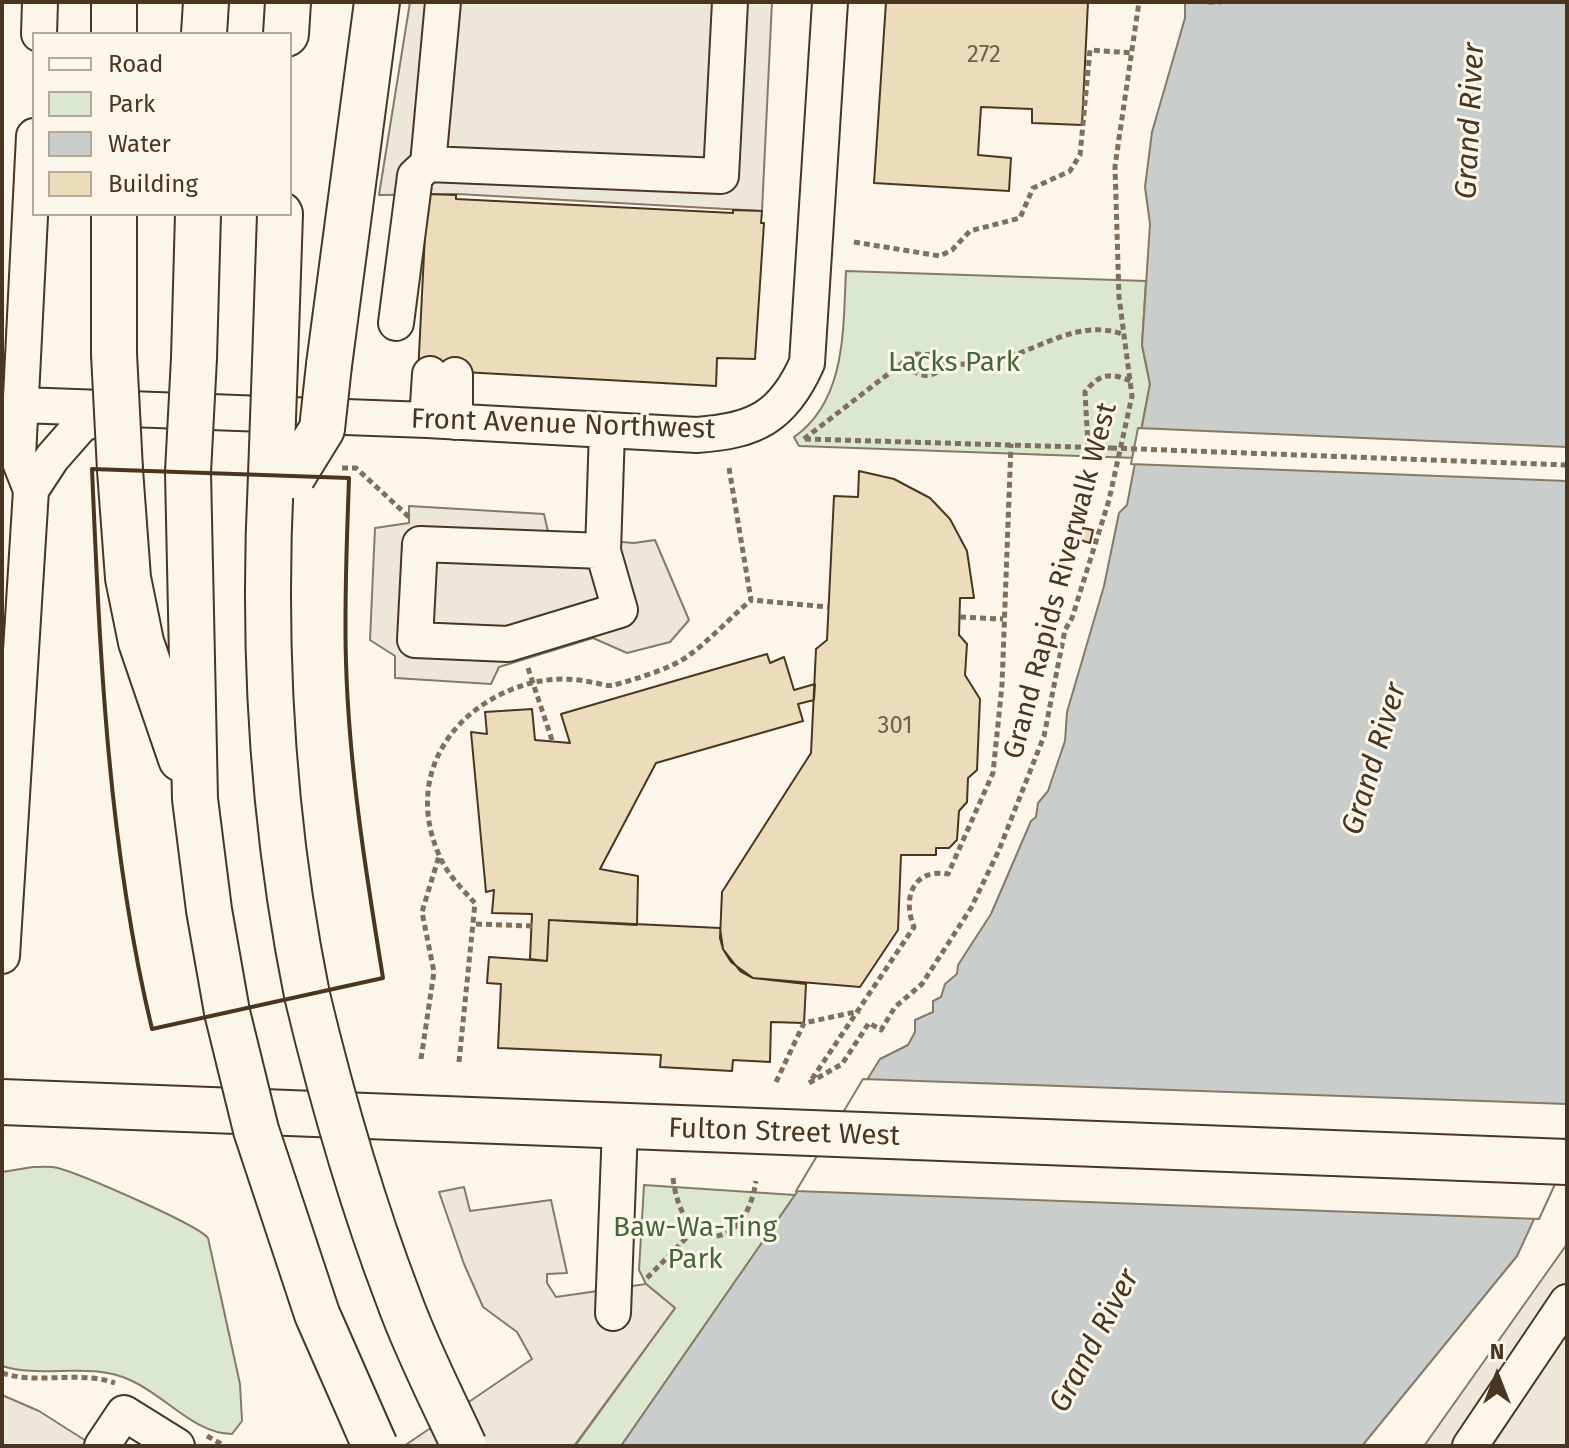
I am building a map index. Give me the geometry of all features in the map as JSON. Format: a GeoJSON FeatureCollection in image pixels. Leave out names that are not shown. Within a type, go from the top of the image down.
{"type":"FeatureCollection","features":[{"type":"Feature","properties":{"kind":"main road"},"geometry":{"type":"LineString","coordinates":[[114,2],[114,32]]}},
{"type":"Feature","properties":{"kind":"main road"},"geometry":{"type":"LineString","coordinates":[[204,32],[206,2]]}},
{"type":"Feature","properties":{"kind":"main road"},"geometry":{"type":"LineString","coordinates":[[286,32],[288,2]]}},
{"type":"Feature","properties":{"kind":"main road"},"geometry":{"type":"LineString","coordinates":[[277,488],[322,429],[377,2]]}},
{"type":"Feature","properties":{"kind":"main road"},"geometry":{"type":"LineString","coordinates":[[114,216],[114,354],[128,578],[141,642],[195,799]]}},
{"type":"Feature","properties":{"kind":"main road"},"geometry":{"type":"LineString","coordinates":[[198,216],[188,472],[195,799],[209,910],[227,1012],[256,1130],[317,1314],[375,1446]]}},
{"type":"Feature","properties":{"kind":"main road"},"geometry":{"type":"LineString","coordinates":[[280,216],[275,362],[277,488],[266,610],[274,786],[307,995],[331,1096],[362,1199],[399,1303],[464,1446]]}},
{"type":"Feature","properties":{"kind":"main road","name":"Fulton Street West"},"geometry":{"type":"LineString","coordinates":[[2,1102],[1567,1162]]}},
{"type":"Feature","properties":{"kind":"street"},"geometry":{"type":"LineString","coordinates":[[39,32],[40,2]]}},
{"type":"Feature","properties":{"kind":"street"},"geometry":{"type":"LineString","coordinates":[[396,323],[415,176],[428,164],[443,2]]}},
{"type":"Feature","properties":{"kind":"street"},"geometry":{"type":"LineString","coordinates":[[428,164],[721,176],[730,2]]}},
{"type":"Feature","properties":{"kind":"street","name":"Front Avenue Northwest"},"geometry":{"type":"LineString","coordinates":[[21,405],[441,421],[607,431],[729,432],[756,424],[781,407],[795,389],[807,363],[830,2]]}},
{"type":"Feature","properties":{"kind":"street"},"geometry":{"type":"LineString","coordinates":[[2,956],[9,732],[31,490],[18,457],[32,177]]}},
{"type":"Feature","properties":{"kind":"street"},"geometry":{"type":"LineString","coordinates":[[441,421],[443,374]]}},
{"type":"Feature","properties":{"kind":"street"},"geometry":{"type":"LineString","coordinates":[[31,490],[52,458],[81,425],[118,408]]}},
{"type":"Feature","properties":{"kind":"street"},"geometry":{"type":"LineString","coordinates":[[603,551],[420,544],[415,640],[508,644],[620,610],[603,551],[607,431]]}},
{"type":"Feature","properties":{"kind":"street"},"geometry":{"type":"LineString","coordinates":[[2,469],[31,490]]}},
{"type":"Feature","properties":{"kind":"street"},"geometry":{"type":"LineString","coordinates":[[613,1313],[620,1127]]}},
{"type":"Feature","properties":{"kind":"street"},"geometry":{"type":"LineString","coordinates":[[1470,1446],[1567,1302]]}},
{"type":"Feature","properties":{"kind":"street"},"geometry":{"type":"LineString","coordinates":[[102,1446],[124,1413],[177,1446]]}},
{"type":"Feature","properties":{"kind":"path","name":"Grand Rapids Riverwalk West"},"geometry":{"type":"LineString","coordinates":[[861,1011],[809,1083],[842,1064],[869,1023],[881,1030],[895,1007],[922,984],[971,908],[999,850],[1044,736],[1065,630],[1072,618],[1109,500],[1132,382],[1122,334],[1115,166],[1139,2]]}},
{"type":"Feature","properties":{"kind":"path"},"geometry":{"type":"LineString","coordinates":[[1208,2],[1221,2]]}},
{"type":"Feature","properties":{"kind":"path"},"geometry":{"type":"LineString","coordinates":[[854,242],[940,256],[952,250],[970,231],[1020,218],[1033,188],[1070,171],[1080,155],[1090,50],[1133,53]]}},
{"type":"Feature","properties":{"kind":"path"},"geometry":{"type":"LineString","coordinates":[[905,364],[915,375],[936,375],[945,365],[1004,359],[1065,335],[1109,330],[1122,334]]}},
{"type":"Feature","properties":{"kind":"path"},"geometry":{"type":"LineString","coordinates":[[945,365],[936,355],[914,354],[905,364],[804,439],[1088,446],[1567,465]]}},
{"type":"Feature","properties":{"kind":"path"},"geometry":{"type":"LineString","coordinates":[[1088,446],[1085,392],[1097,378],[1111,374],[1132,382]]}},
{"type":"Feature","properties":{"kind":"path"},"geometry":{"type":"LineString","coordinates":[[776,1082],[804,1023],[861,1011],[914,927],[908,901],[912,886],[922,877],[936,872],[948,874],[993,773],[1002,685],[1011,444]]}},
{"type":"Feature","properties":{"kind":"path"},"geometry":{"type":"LineString","coordinates":[[729,468],[751,600]]}},
{"type":"Feature","properties":{"kind":"path"},"geometry":{"type":"LineString","coordinates":[[459,1062],[476,924],[475,903],[439,855],[430,809],[431,777],[439,751],[454,726],[478,706],[533,682],[561,678],[611,686],[686,658],[751,600],[828,607]]}},
{"type":"Feature","properties":{"kind":"path"},"geometry":{"type":"LineString","coordinates":[[960,617],[1003,619]]}},
{"type":"Feature","properties":{"kind":"path"},"geometry":{"type":"LineString","coordinates":[[520,640],[553,743]]}},
{"type":"Feature","properties":{"kind":"path"},"geometry":{"type":"LineString","coordinates":[[421,1059],[434,972],[422,912],[439,855]]}},
{"type":"Feature","properties":{"kind":"path"},"geometry":{"type":"LineString","coordinates":[[476,924],[532,926]]}},
{"type":"Feature","properties":{"kind":"path"},"geometry":{"type":"LineString","coordinates":[[673,1178],[676,1203],[693,1231]]}},
{"type":"Feature","properties":{"kind":"path"},"geometry":{"type":"LineString","coordinates":[[613,1313],[693,1231],[728,1233],[743,1221],[753,1202],[756,1181]]}},
{"type":"Feature","properties":{"kind":"green space","name":"Lacks Park"},"geometry":{"type":"Polygon","coordinates":[[[846,271],[1146,281],[1142,345],[1150,384],[1136,458],[799,446],[794,437],[811,422],[824,403],[839,361],[846,271]]]}},
{"type":"Feature","properties":{"kind":"green space"},"geometry":{"type":"Polygon","coordinates":[[[33,1167],[58,1168],[89,1180],[162,1211],[208,1238],[240,1384],[242,1421],[232,1434],[205,1428],[143,1387],[114,1374],[18,1370],[2,1366],[2,1172],[33,1167]]]}},
{"type":"Feature","properties":{"kind":"green space","name":"Baw-Wa-Ting Park"},"geometry":{"type":"Polygon","coordinates":[[[644,1185],[795,1195],[621,1446],[575,1446],[675,1308],[646,1284],[639,1270],[644,1185]]]}},
{"type":"Feature","properties":{"kind":"shaded area"},"geometry":{"type":"Polygon","coordinates":[[[410,2],[772,2],[762,211],[457,194],[379,195],[410,2]]]}},
{"type":"Feature","properties":{"kind":"shaded area"},"geometry":{"type":"Polygon","coordinates":[[[409,506],[544,514],[549,536],[634,543],[655,540],[689,620],[670,642],[627,653],[593,638],[499,667],[491,684],[395,678],[395,656],[370,640],[375,528],[409,523],[409,506]]]}},
{"type":"Feature","properties":{"kind":"shaded area"},"geometry":{"type":"Polygon","coordinates":[[[464,1187],[470,1211],[551,1200],[567,1273],[547,1274],[547,1283],[556,1297],[646,1284],[675,1308],[574,1446],[404,1446],[532,1359],[517,1332],[483,1307],[464,1264],[439,1192],[464,1187]]]}},
{"type":"Feature","properties":{"kind":"shaded area"},"geometry":{"type":"Polygon","coordinates":[[[1567,1244],[1567,1446],[1424,1446],[1567,1244]]]}},
{"type":"Feature","properties":{"kind":"shaded area"},"geometry":{"type":"Polygon","coordinates":[[[2,1395],[39,1411],[94,1446],[2,1446],[2,1395]]]}},
{"type":"Feature","properties":{"kind":"water","name":"Grand River"},"geometry":{"type":"Polygon","coordinates":[[[1185,2],[1567,2],[1567,1148],[1517,1256],[1362,1446],[621,1446],[795,1195],[880,1059],[908,1045],[915,1032],[915,1020],[933,1012],[933,1001],[941,997],[945,984],[957,974],[958,965],[991,914],[1031,821],[1036,817],[1038,803],[1048,791],[1065,741],[1067,712],[1104,586],[1119,513],[1127,505],[1150,384],[1142,345],[1150,224],[1145,187],[1152,132],[1185,18],[1185,2]]]}},
{"type":"Feature","properties":{"kind":"pier"},"geometry":{"type":"Polygon","coordinates":[[[1138,428],[1567,447],[1567,481],[1131,464],[1138,428]]]}},
{"type":"Feature","properties":{"kind":"pier"},"geometry":{"type":"Polygon","coordinates":[[[863,1079],[1567,1104],[1567,1158],[1539,1219],[796,1191],[863,1079]]]}},
{"type":"Feature","properties":{"kind":"building"},"geometry":{"type":"Polygon","coordinates":[[[886,2],[1088,2],[1082,125],[1032,123],[1032,109],[981,107],[978,155],[1011,158],[1009,191],[874,183],[886,2]]]}},
{"type":"Feature","properties":{"kind":"building"},"geometry":{"type":"Polygon","coordinates":[[[427,194],[456,195],[456,199],[733,213],[733,210],[762,211],[761,223],[764,223],[755,359],[717,358],[716,386],[463,372],[418,374],[427,194]]]}},
{"type":"Feature","properties":{"kind":"building"},"geometry":{"type":"Polygon","coordinates":[[[859,471],[894,479],[930,498],[950,519],[967,551],[974,598],[960,598],[959,635],[967,644],[965,675],[980,699],[977,770],[968,778],[967,802],[959,811],[957,840],[949,848],[936,848],[936,855],[901,855],[898,930],[860,987],[753,978],[731,962],[723,949],[720,938],[722,892],[811,753],[816,649],[827,640],[834,496],[858,497],[859,471]]]}},
{"type":"Feature","properties":{"kind":"building"},"geometry":{"type":"Polygon","coordinates":[[[1083,528],[1093,530],[1090,543],[1080,540],[1083,528]]]}},
{"type":"Feature","properties":{"kind":"building"},"geometry":{"type":"Polygon","coordinates":[[[767,654],[770,663],[784,657],[794,690],[815,684],[814,700],[798,704],[803,721],[656,763],[600,869],[638,876],[637,925],[549,920],[547,961],[530,959],[532,914],[492,913],[494,890],[486,892],[471,732],[487,734],[485,712],[532,709],[535,740],[570,743],[561,714],[767,654]]]}},
{"type":"Feature","properties":{"kind":"building"},"geometry":{"type":"Polygon","coordinates":[[[549,920],[720,928],[723,949],[740,971],[753,978],[806,984],[804,1023],[771,1022],[770,1062],[733,1060],[732,1071],[660,1067],[661,1055],[498,1048],[501,984],[487,983],[489,957],[547,961],[549,920]]]}},
{"type":"Feature","properties":{"kind":"wall"},"geometry":{"type":"LineString","coordinates":[[92,469],[349,478],[345,616],[348,702],[359,820],[383,978],[152,1029],[125,891],[108,751],[92,469]]}}]}
